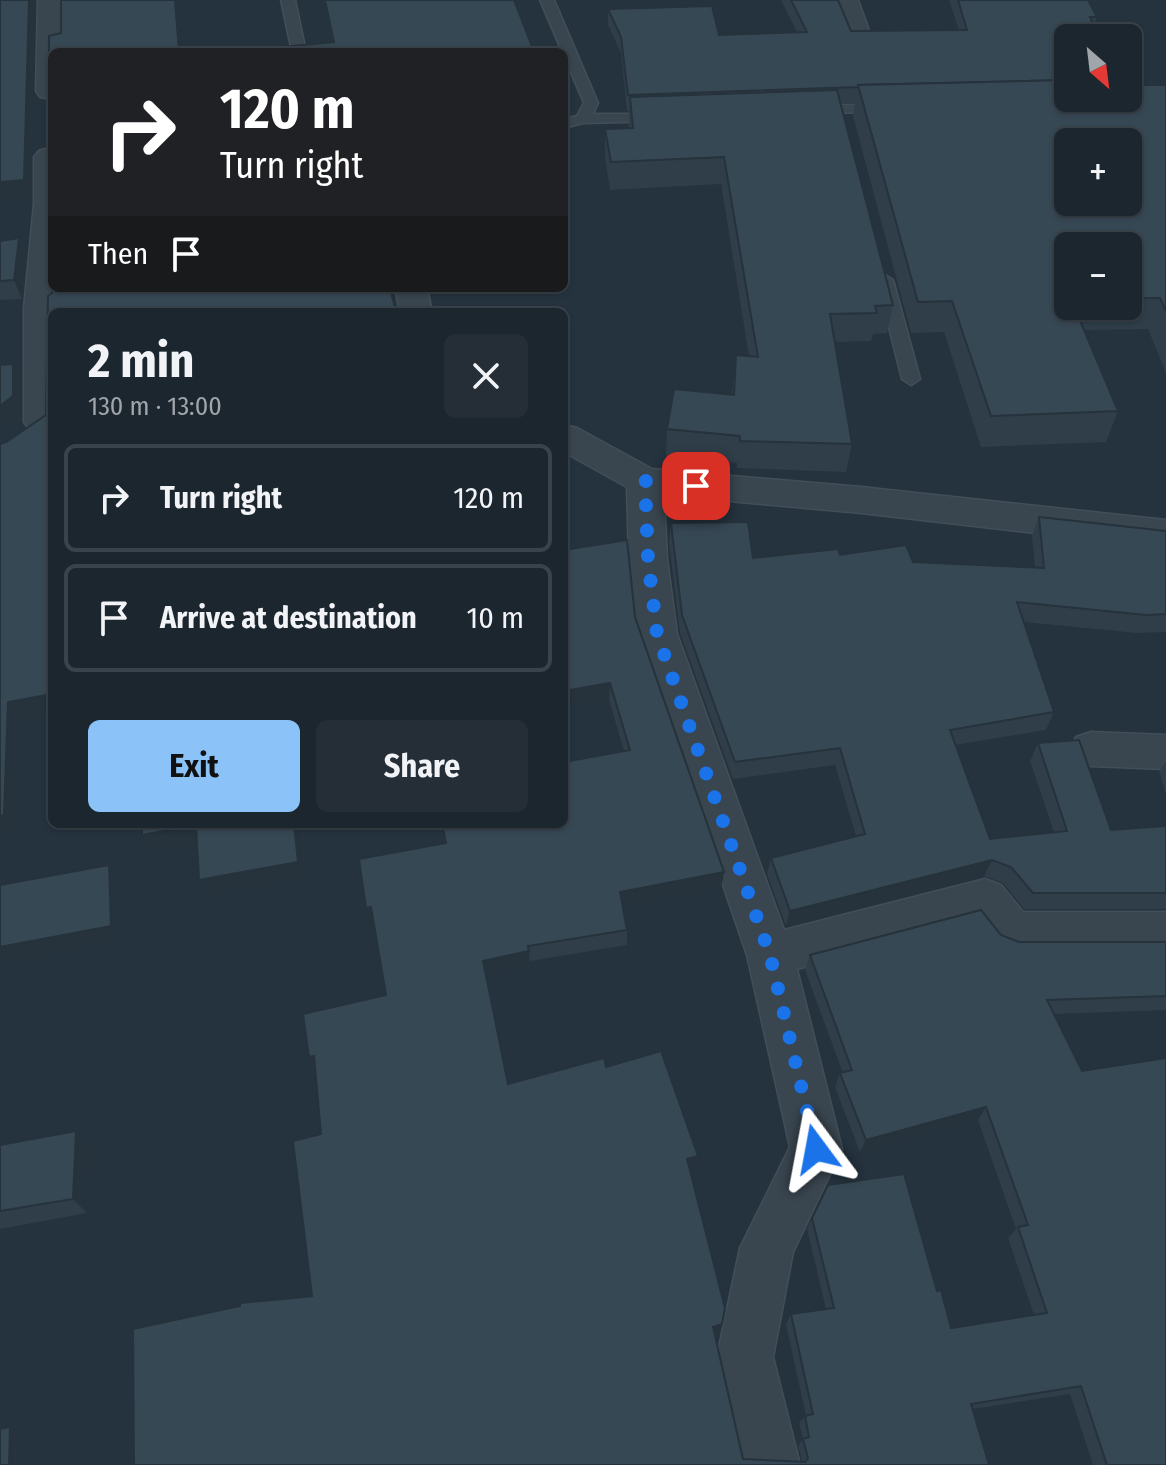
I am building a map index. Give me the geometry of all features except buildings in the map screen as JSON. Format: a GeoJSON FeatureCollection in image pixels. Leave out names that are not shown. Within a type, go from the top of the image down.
{"type":"FeatureCollection","features":[{"type":"Feature","properties":{"kind":"street"},"geometry":{"type":"LineString","coordinates":[[51,0],[51,48]]}},
{"type":"Feature","properties":{"kind":"street"},"geometry":{"type":"LineString","coordinates":[[845,0],[859,39]]}},
{"type":"Feature","properties":{"kind":"street"},"geometry":{"type":"LineString","coordinates":[[11,443],[47,420],[40,308],[48,216]]}},
{"type":"Feature","properties":{"kind":"street"},"geometry":{"type":"LineString","coordinates":[[568,439],[645,481],[861,500],[1166,534]]}},
{"type":"Feature","properties":{"kind":"street"},"geometry":{"type":"LineString","coordinates":[[645,481],[648,559],[657,634],[770,955],[816,1149],[767,1248],[745,1357],[771,1465]]}},
{"type":"Feature","properties":{"kind":"street"},"geometry":{"type":"LineString","coordinates":[[1091,749],[1166,752]]}},
{"type":"Feature","properties":{"kind":"street"},"geometry":{"type":"LineString","coordinates":[[770,955],[985,899],[1011,933],[1166,933]]}},
{"type":"Feature","properties":{"kind":"lane"},"geometry":{"type":"LineString","coordinates":[[288,0],[298,48]]}},
{"type":"Feature","properties":{"kind":"lane"},"geometry":{"type":"LineString","coordinates":[[547,0],[568,48]]}},
{"type":"Feature","properties":{"kind":"lane"},"geometry":{"type":"LineString","coordinates":[[568,49],[591,103],[583,119]]}},
{"type":"Feature","properties":{"kind":"lane"},"geometry":{"type":"LineString","coordinates":[[795,111],[843,116],[904,107]]}},
{"type":"Feature","properties":{"kind":"lane"},"geometry":{"type":"LineString","coordinates":[[568,123],[583,119],[672,117]]}},
{"type":"Feature","properties":{"kind":"lane"},"geometry":{"type":"LineString","coordinates":[[880,259],[911,379]]}},
{"type":"Feature","properties":{"kind":"route"},"geometry":{"type":"LineString","coordinates":[[696,486],[645,481],[648,559],[657,634],[702,754],[770,955],[816,1149]]}}]}
